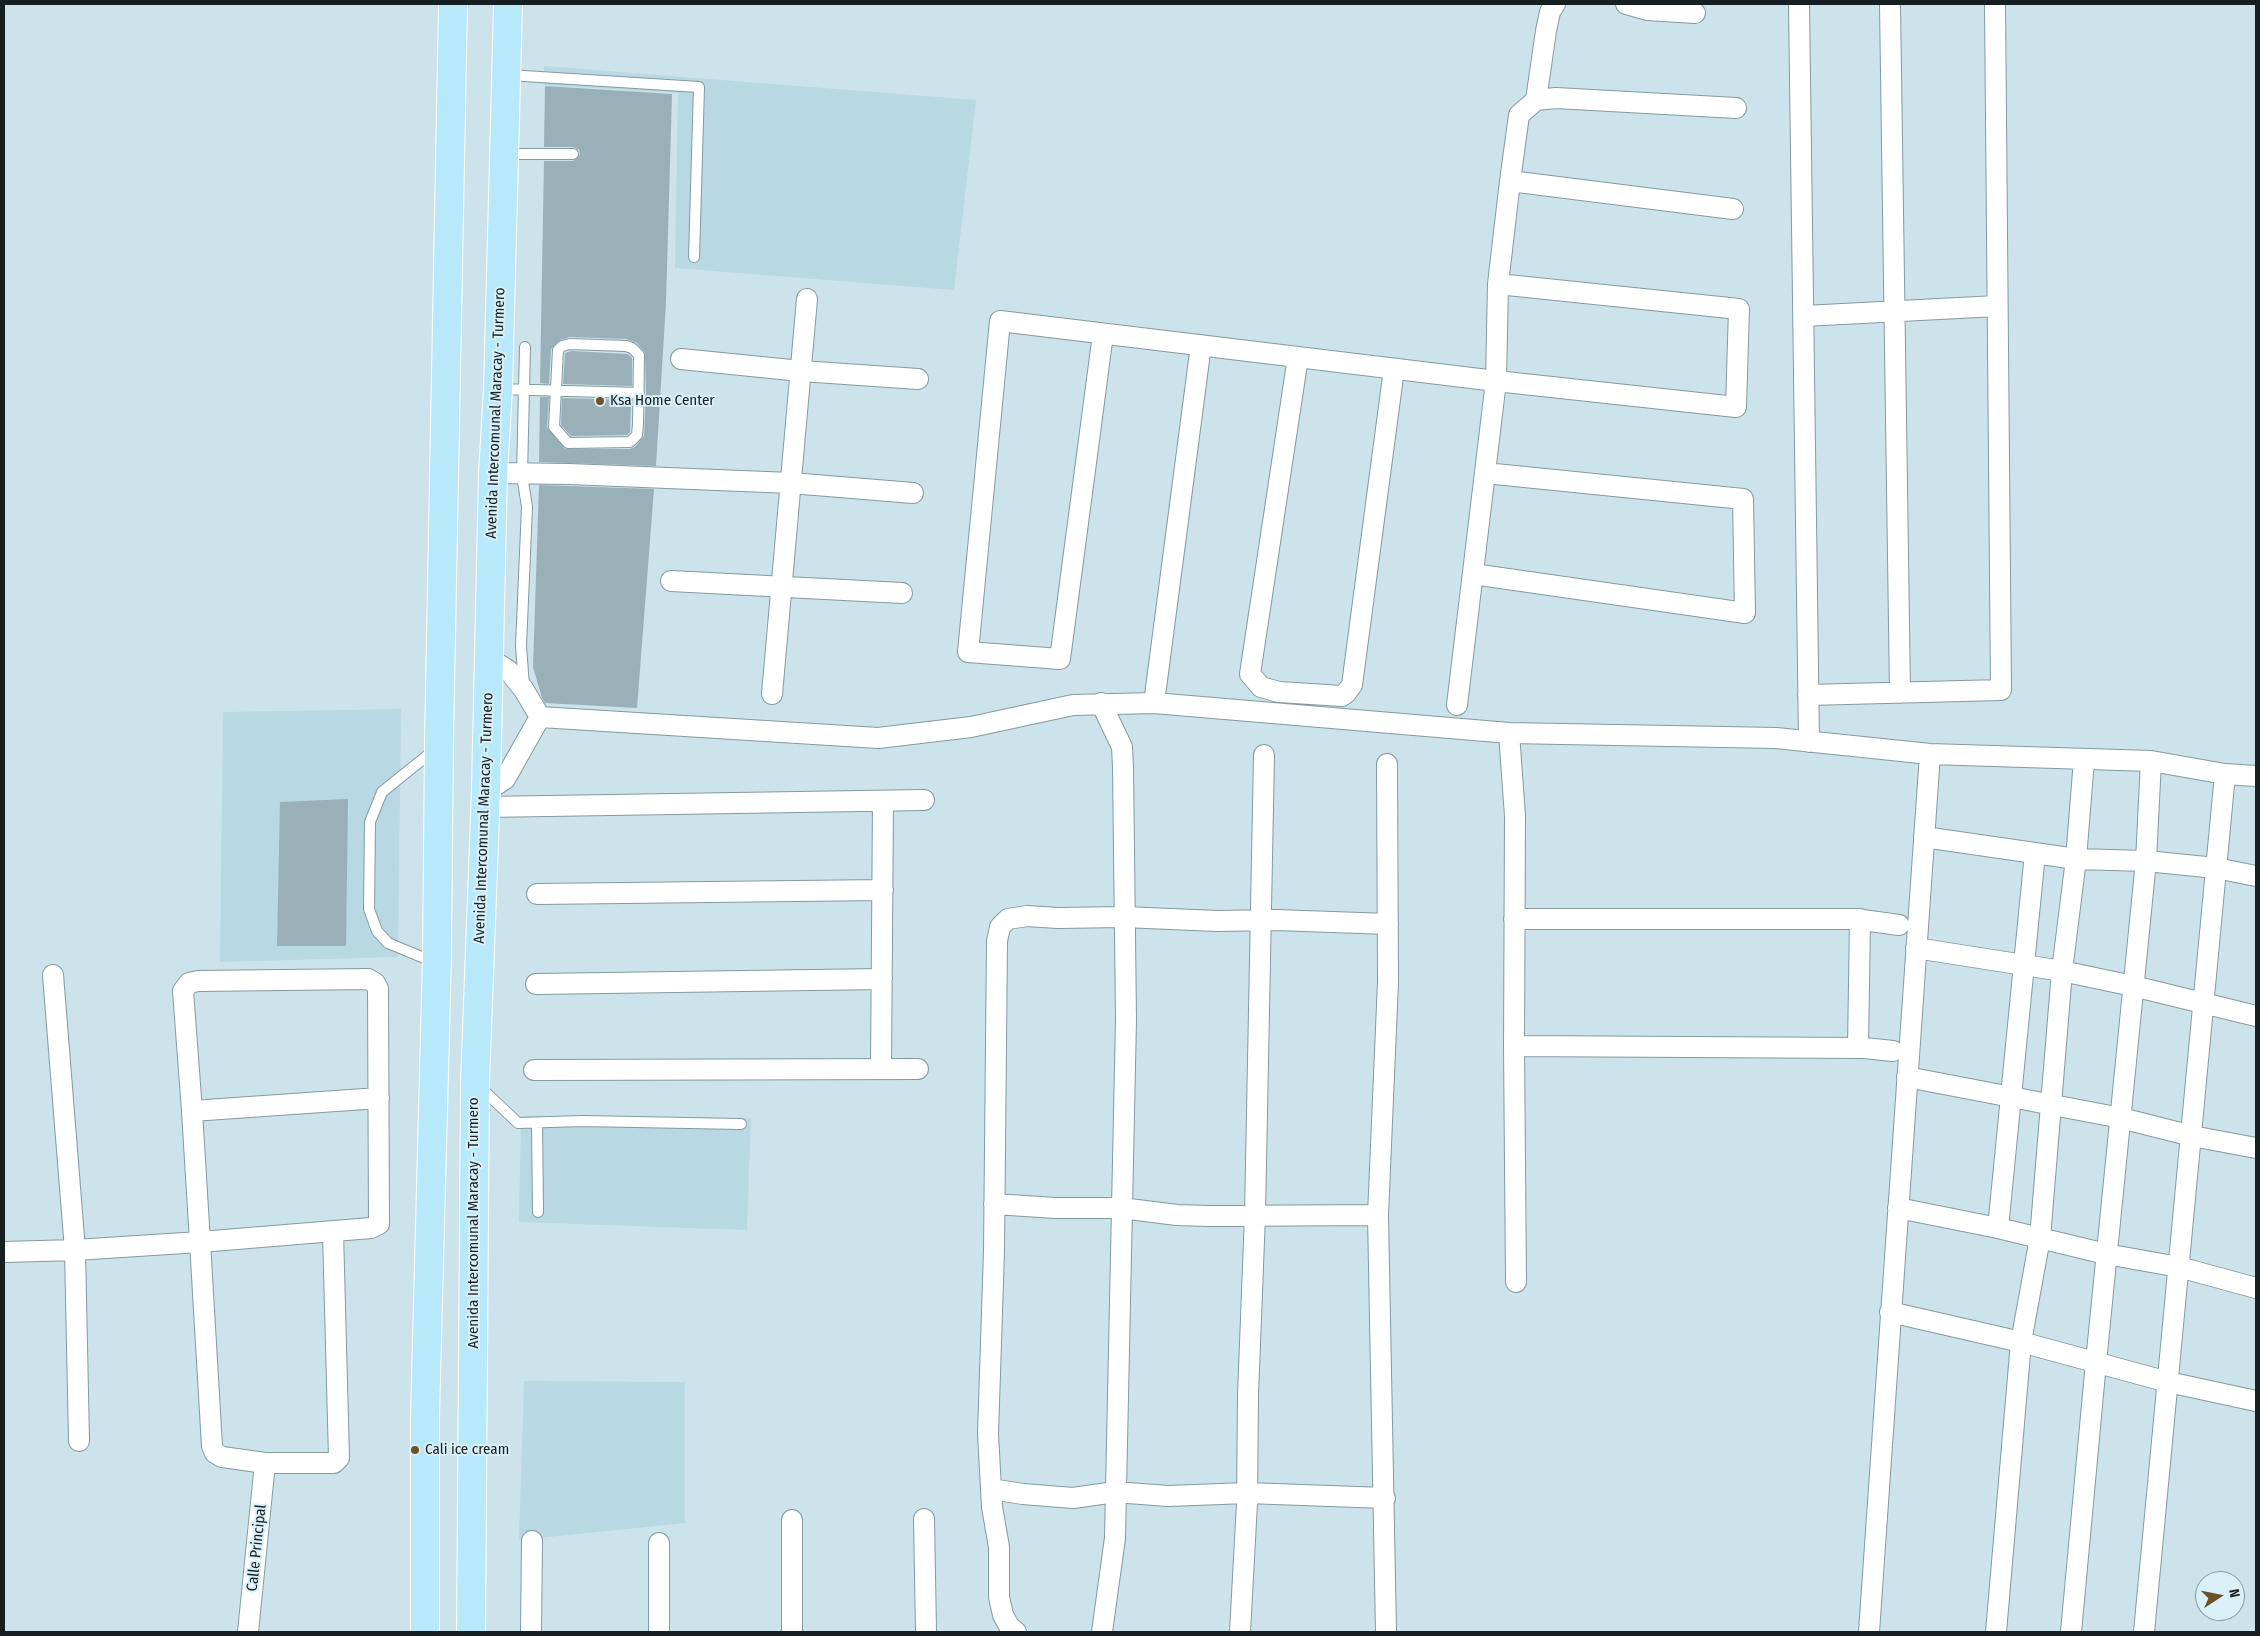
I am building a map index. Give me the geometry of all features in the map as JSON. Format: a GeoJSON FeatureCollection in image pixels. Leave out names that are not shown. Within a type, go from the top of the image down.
{"type":"FeatureCollection","features":[{"type":"Feature","properties":{"kind":"main road"},"geometry":{"type":"LineString","coordinates":[[425,1632],[425,1416],[437,957],[439,740],[453,4]]}},
{"type":"Feature","properties":{"kind":"main road","name":"Avenida Intercomunal Maracay - Turmero"},"geometry":{"type":"LineString","coordinates":[[471,1632],[475,1082],[485,798],[493,473],[498,389],[508,4]]}},
{"type":"Feature","properties":{"kind":"street"},"geometry":{"type":"LineString","coordinates":[[1457,705],[1496,381],[1498,284],[1519,116],[1536,100],[1546,31],[1550,12],[1556,4]]}},
{"type":"Feature","properties":{"kind":"street"},"geometry":{"type":"LineString","coordinates":[[1626,4],[1647,10],[1695,13]]}},
{"type":"Feature","properties":{"kind":"street"},"geometry":{"type":"LineString","coordinates":[[1799,4],[1809,742]]}},
{"type":"Feature","properties":{"kind":"street"},"geometry":{"type":"LineString","coordinates":[[1890,4],[1900,693]]}},
{"type":"Feature","properties":{"kind":"street"},"geometry":{"type":"LineString","coordinates":[[1808,695],[2001,690],[1995,4]]}},
{"type":"Feature","properties":{"kind":"street"},"geometry":{"type":"LineString","coordinates":[[1536,100],[1565,99],[1736,108]]}},
{"type":"Feature","properties":{"kind":"street"},"geometry":{"type":"LineString","coordinates":[[1510,181],[1733,209]]}},
{"type":"Feature","properties":{"kind":"street"},"geometry":{"type":"LineString","coordinates":[[1103,334],[1060,659],[968,652],[1000,321],[1496,381],[1736,407],[1739,309],[1498,284]]}},
{"type":"Feature","properties":{"kind":"street"},"geometry":{"type":"LineString","coordinates":[[772,694],[807,299]]}},
{"type":"Feature","properties":{"kind":"street"},"geometry":{"type":"LineString","coordinates":[[1804,316],[1997,306]]}},
{"type":"Feature","properties":{"kind":"street"},"geometry":{"type":"LineString","coordinates":[[1154,703],[1201,345]]}},
{"type":"Feature","properties":{"kind":"street"},"geometry":{"type":"LineString","coordinates":[[1298,357],[1250,674],[1261,688],[1279,692],[1342,696],[1352,684],[1394,369]]}},
{"type":"Feature","properties":{"kind":"street"},"geometry":{"type":"LineString","coordinates":[[681,359],[801,371],[918,379]]}},
{"type":"Feature","properties":{"kind":"street"},"geometry":{"type":"LineString","coordinates":[[493,473],[522,475],[569,474],[791,483],[913,493]]}},
{"type":"Feature","properties":{"kind":"street"},"geometry":{"type":"LineString","coordinates":[[1473,574],[1745,613],[1744,500],[1485,473]]}},
{"type":"Feature","properties":{"kind":"street"},"geometry":{"type":"LineString","coordinates":[[671,581],[902,593]]}},
{"type":"Feature","properties":{"kind":"street"},"geometry":{"type":"LineString","coordinates":[[488,658],[508,670],[524,690],[540,717]]}},
{"type":"Feature","properties":{"kind":"street"},"geometry":{"type":"LineString","coordinates":[[1101,703],[1122,747],[1126,1019],[1115,1538],[1102,1632]]}},
{"type":"Feature","properties":{"kind":"street"},"geometry":{"type":"LineString","coordinates":[[540,717],[878,738],[971,728],[1073,704],[1154,703],[1509,733],[1776,738],[1930,754],[2151,761],[2225,774],[2256,776]]}},
{"type":"Feature","properties":{"kind":"street"},"geometry":{"type":"LineString","coordinates":[[485,798],[493,787],[505,779],[540,717]]}},
{"type":"Feature","properties":{"kind":"street"},"geometry":{"type":"LineString","coordinates":[[1509,733],[1515,816],[1516,1282]]}},
{"type":"Feature","properties":{"kind":"street"},"geometry":{"type":"LineString","coordinates":[[1869,1632],[1930,754]]}},
{"type":"Feature","properties":{"kind":"street"},"geometry":{"type":"LineString","coordinates":[[1240,1632],[1247,1493],[1248,1396],[1255,1215],[1264,755]]}},
{"type":"Feature","properties":{"kind":"street"},"geometry":{"type":"LineString","coordinates":[[1996,1632],[2021,1342],[2040,1238],[2062,971],[2076,859],[2084,760]]}},
{"type":"Feature","properties":{"kind":"street"},"geometry":{"type":"LineString","coordinates":[[2071,1632],[2106,1254],[2146,861],[2151,761]]}},
{"type":"Feature","properties":{"kind":"street"},"geometry":{"type":"LineString","coordinates":[[1386,1632],[1385,1498],[1378,1215],[1388,982],[1387,764]]}},
{"type":"Feature","properties":{"kind":"street"},"geometry":{"type":"LineString","coordinates":[[2144,1632],[2225,774]]}},
{"type":"Feature","properties":{"kind":"street"},"geometry":{"type":"LineString","coordinates":[[485,798],[924,800]]}},
{"type":"Feature","properties":{"kind":"street"},"geometry":{"type":"LineString","coordinates":[[881,1069],[883,801]]}},
{"type":"Feature","properties":{"kind":"street"},"geometry":{"type":"LineString","coordinates":[[1924,837],[2076,859],[2146,861],[2216,868],[2256,876]]}},
{"type":"Feature","properties":{"kind":"street"},"geometry":{"type":"LineString","coordinates":[[1998,1228],[2001,1177],[2030,912],[2034,853]]}},
{"type":"Feature","properties":{"kind":"street"},"geometry":{"type":"LineString","coordinates":[[537,894],[883,890]]}},
{"type":"Feature","properties":{"kind":"street"},"geometry":{"type":"LineString","coordinates":[[1016,1632],[1009,1626],[1002,1615],[999,1597],[999,1547],[990,1489],[988,1434],[994,1204],[997,941],[1000,928],[1004,922],[1013,917],[1124,917],[1171,920],[1261,920],[1388,924]]}},
{"type":"Feature","properties":{"kind":"street"},"geometry":{"type":"LineString","coordinates":[[1514,919],[1860,919],[1899,925]]}},
{"type":"Feature","properties":{"kind":"street"},"geometry":{"type":"LineString","coordinates":[[1858,1048],[1860,919]]}},
{"type":"Feature","properties":{"kind":"street"},"geometry":{"type":"LineString","coordinates":[[1916,948],[2062,971],[2134,986],[2256,1016]]}},
{"type":"Feature","properties":{"kind":"street"},"geometry":{"type":"LineString","coordinates":[[53,975],[75,1250],[79,1441]]}},
{"type":"Feature","properties":{"kind":"street"},"geometry":{"type":"LineString","coordinates":[[536,984],[882,978]]}},
{"type":"Feature","properties":{"kind":"street"},"geometry":{"type":"LineString","coordinates":[[4,1252],[75,1250],[200,1242],[332,1232],[371,1228],[379,1224],[378,989],[375,983],[368,979],[198,981],[189,983],[183,991],[192,1111],[200,1242],[212,1446],[215,1453],[222,1457],[265,1463],[334,1463],[338,1458],[340,1440],[332,1232]]}},
{"type":"Feature","properties":{"kind":"street"},"geometry":{"type":"LineString","coordinates":[[1514,1046],[1858,1048],[1894,1051]]}},
{"type":"Feature","properties":{"kind":"street"},"geometry":{"type":"LineString","coordinates":[[534,1070],[918,1069]]}},
{"type":"Feature","properties":{"kind":"street"},"geometry":{"type":"LineString","coordinates":[[1907,1077],[2121,1118],[2192,1136],[2256,1148]]}},
{"type":"Feature","properties":{"kind":"street"},"geometry":{"type":"LineString","coordinates":[[192,1111],[379,1098]]}},
{"type":"Feature","properties":{"kind":"street"},"geometry":{"type":"LineString","coordinates":[[994,1204],[1056,1208],[1121,1208],[1178,1215],[1323,1217],[1378,1215]]}},
{"type":"Feature","properties":{"kind":"street"},"geometry":{"type":"LineString","coordinates":[[1898,1208],[1998,1228],[2106,1254],[2179,1266],[2256,1288]]}},
{"type":"Feature","properties":{"kind":"street"},"geometry":{"type":"LineString","coordinates":[[1890,1312],[2021,1342],[2168,1382],[2256,1400]]}},
{"type":"Feature","properties":{"kind":"street","name":"Calle Principal"},"geometry":{"type":"LineString","coordinates":[[248,1632],[265,1463]]}},
{"type":"Feature","properties":{"kind":"street"},"geometry":{"type":"LineString","coordinates":[[990,1489],[1073,1498],[1115,1492],[1168,1496],[1247,1493],[1385,1498]]}},
{"type":"Feature","properties":{"kind":"street"},"geometry":{"type":"LineString","coordinates":[[924,1519],[926,1632]]}},
{"type":"Feature","properties":{"kind":"street"},"geometry":{"type":"LineString","coordinates":[[792,1520],[792,1632]]}},
{"type":"Feature","properties":{"kind":"street"},"geometry":{"type":"LineString","coordinates":[[531,1632],[532,1541]]}},
{"type":"Feature","properties":{"kind":"street"},"geometry":{"type":"LineString","coordinates":[[659,1543],[659,1632]]}},
{"type":"Feature","properties":{"kind":"lane"},"geometry":{"type":"LineString","coordinates":[[506,75],[699,87],[694,257]]}},
{"type":"Feature","properties":{"kind":"lane"},"geometry":{"type":"LineString","coordinates":[[503,154],[574,154]]}},
{"type":"Feature","properties":{"kind":"lane"},"geometry":{"type":"LineString","coordinates":[[570,344],[632,348],[639,355],[639,393],[637,435],[630,442],[568,443],[554,427],[558,350],[562,346],[570,344]]}},
{"type":"Feature","properties":{"kind":"lane"},"geometry":{"type":"LineString","coordinates":[[524,690],[521,646],[527,507],[522,475],[525,347]]}},
{"type":"Feature","properties":{"kind":"lane"},"geometry":{"type":"LineString","coordinates":[[498,389],[639,393]]}},
{"type":"Feature","properties":{"kind":"lane"},"geometry":{"type":"LineString","coordinates":[[437,957],[424,958],[388,943],[377,932],[369,909],[370,822],[382,792],[428,756],[439,740]]}},
{"type":"Feature","properties":{"kind":"lane"},"geometry":{"type":"LineString","coordinates":[[475,1082],[518,1123],[582,1121],[741,1124]]}},
{"type":"Feature","properties":{"kind":"lane"},"geometry":{"type":"LineString","coordinates":[[537,1123],[538,1212]]}},
{"type":"Feature","properties":{"kind":"shaded area"},"geometry":{"type":"Polygon","coordinates":[[[544,66],[976,100],[954,290],[675,268],[678,93],[545,85],[544,66]]]}},
{"type":"Feature","properties":{"kind":"shaded area"},"geometry":{"type":"Polygon","coordinates":[[[401,709],[398,957],[220,962],[223,712],[401,709]]]}},
{"type":"Feature","properties":{"kind":"shaded area"},"geometry":{"type":"Polygon","coordinates":[[[521,1116],[751,1118],[747,1230],[519,1222],[521,1116]]]}},
{"type":"Feature","properties":{"kind":"shaded area"},"geometry":{"type":"Polygon","coordinates":[[[524,1381],[685,1382],[685,1523],[519,1540],[524,1381]]]}},
{"type":"Feature","properties":{"kind":"building"},"geometry":{"type":"Polygon","coordinates":[[[545,86],[672,94],[666,302],[656,466],[539,462],[540,397],[549,397],[547,427],[565,449],[630,449],[635,447],[644,436],[646,393],[645,353],[637,343],[626,339],[570,337],[560,340],[551,349],[549,384],[540,383],[544,161],[573,161],[580,154],[579,150],[573,147],[544,147],[545,86]]]}},
{"type":"Feature","properties":{"kind":"building"},"geometry":{"type":"Polygon","coordinates":[[[571,351],[628,354],[632,358],[632,386],[563,384],[565,353],[571,351]]]}},
{"type":"Feature","properties":{"kind":"building"},"geometry":{"type":"Polygon","coordinates":[[[562,398],[631,400],[630,432],[627,435],[571,436],[561,425],[562,398]]]}},
{"type":"Feature","properties":{"kind":"building"},"geometry":{"type":"Polygon","coordinates":[[[539,485],[654,489],[637,708],[545,703],[542,698],[533,667],[539,485]]]}},
{"type":"Feature","properties":{"kind":"building"},"geometry":{"type":"Polygon","coordinates":[[[348,799],[346,946],[277,946],[280,802],[348,799]]]}},
{"type":"Feature","properties":{"kind":"place","name":"Ksa Home Center"},"geometry":{"type":"Point","coordinates":[600,401]}},
{"type":"Feature","properties":{"kind":"place","name":"Cali ice cream"},"geometry":{"type":"Point","coordinates":[415,1450]}}]}
